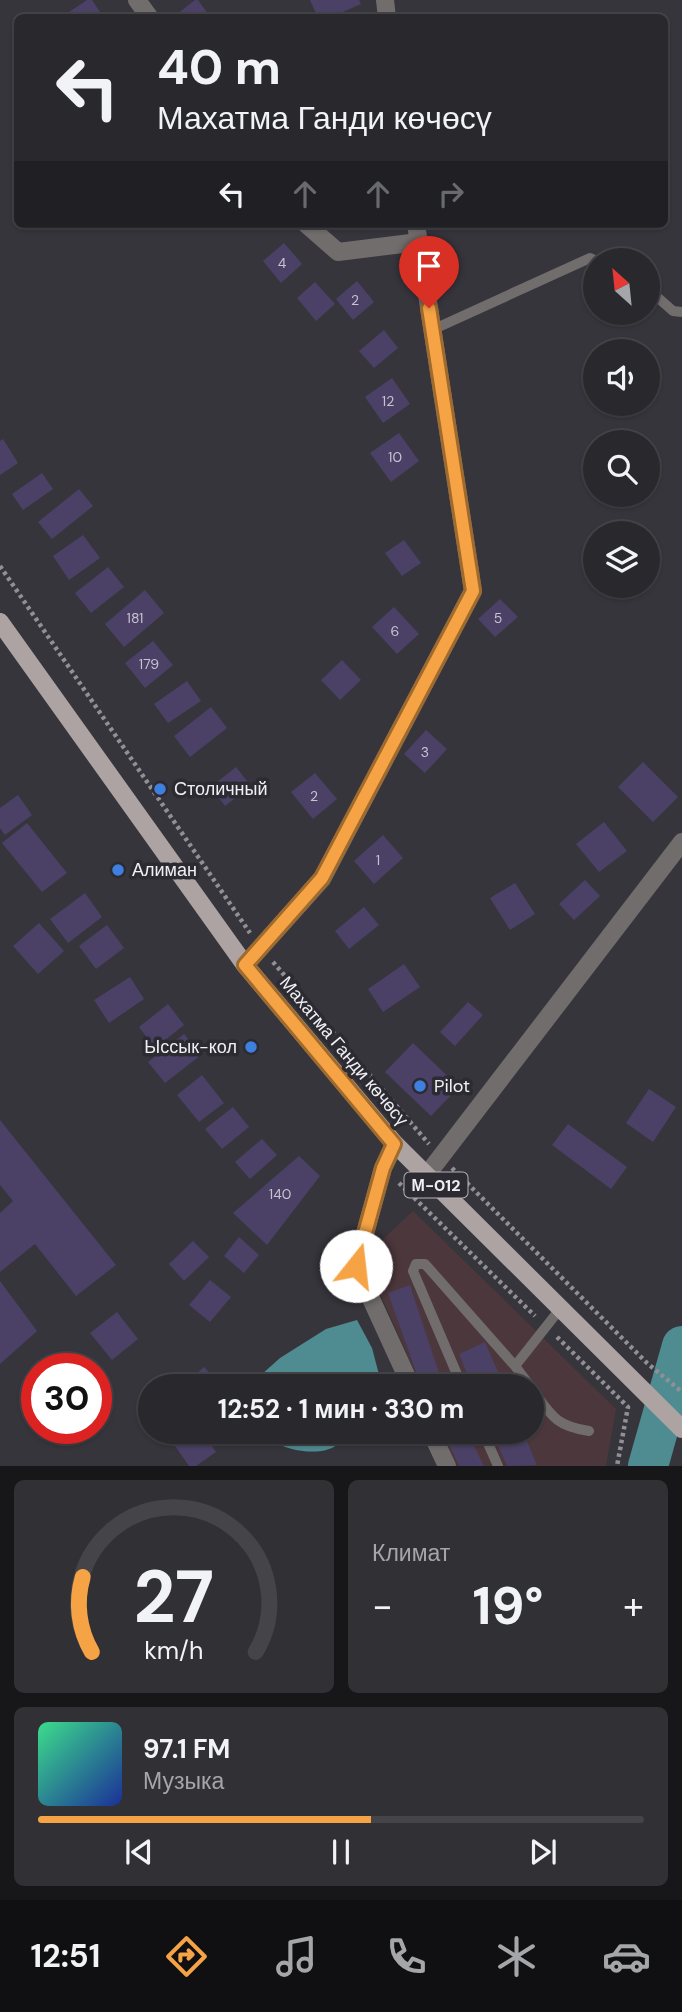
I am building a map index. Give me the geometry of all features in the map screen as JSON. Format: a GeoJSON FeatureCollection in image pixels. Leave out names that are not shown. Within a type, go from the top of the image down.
{"type":"FeatureCollection","features":[{"type":"Feature","properties":{"kind":"main road","name":"Махатма Ганди көчөсү"},"geometry":{"type":"LineString","coordinates":[[0,622],[245,965],[394,1144],[682,1429]]}},
{"type":"Feature","properties":{"kind":"street"},"geometry":{"type":"LineString","coordinates":[[311,228],[338,252],[419,242]]}},
{"type":"Feature","properties":{"kind":"street"},"geometry":{"type":"LineString","coordinates":[[245,965],[322,878],[473,591],[417,228]]}},
{"type":"Feature","properties":{"kind":"street"},"geometry":{"type":"LineString","coordinates":[[426,1176],[682,842]]}},
{"type":"Feature","properties":{"kind":"street"},"geometry":{"type":"LineString","coordinates":[[394,1144],[383,1168],[356,1266],[406,1374]]}},
{"type":"Feature","properties":{"kind":"street"},"geometry":{"type":"LineString","coordinates":[[437,1444],[447,1466]]}},
{"type":"Feature","properties":{"kind":"lane"},"geometry":{"type":"LineString","coordinates":[[432,330],[583,261]]}},
{"type":"Feature","properties":{"kind":"lane"},"geometry":{"type":"LineString","coordinates":[[660,299],[673,310],[682,312]]}},
{"type":"Feature","properties":{"kind":"lane"},"geometry":{"type":"LineString","coordinates":[[457,1374],[413,1271],[414,1266],[419,1263],[425,1264],[521,1374]]}},
{"type":"Feature","properties":{"kind":"lane"},"geometry":{"type":"LineString","coordinates":[[515,1366],[560,1309]]}},
{"type":"Feature","properties":{"kind":"lane"},"geometry":{"type":"LineString","coordinates":[[544,1405],[568,1428],[589,1430]]}},
{"type":"Feature","properties":{"kind":"lane"},"geometry":{"type":"LineString","coordinates":[[488,1444],[498,1466]]}},
{"type":"Feature","properties":{"kind":"path"},"geometry":{"type":"LineString","coordinates":[[0,566],[260,948],[441,1157],[647,1363],[682,1392]]}},
{"type":"Feature","properties":{"kind":"path"},"geometry":{"type":"LineString","coordinates":[[383,1168],[628,1407],[617,1466]]}},
{"type":"Feature","properties":{"kind":"shaded area"},"geometry":{"type":"Polygon","coordinates":[[[413,1211],[616,1409],[606,1466],[456,1466],[446,1444],[544,1444],[544,1374],[416,1374],[364,1257],[413,1211]]]}},
{"type":"Feature","properties":{"kind":"water"},"geometry":{"type":"Polygon","coordinates":[[[357,1320],[372,1348],[379,1374],[262,1374],[280,1358],[326,1329],[357,1320]]]}},
{"type":"Feature","properties":{"kind":"water"},"geometry":{"type":"Polygon","coordinates":[[[279,1444],[338,1444],[312,1452],[279,1444]]]}},
{"type":"Feature","properties":{"kind":"building"},"geometry":{"type":"Polygon","coordinates":[[[87,0],[92,0],[101,14],[66,14],[87,0]]]}},
{"type":"Feature","properties":{"kind":"building"},"geometry":{"type":"Polygon","coordinates":[[[198,0],[208,14],[177,14],[198,0]]]}},
{"type":"Feature","properties":{"kind":"building"},"geometry":{"type":"Polygon","coordinates":[[[310,0],[359,0],[361,4],[338,14],[316,14],[310,0]]]}},
{"type":"Feature","properties":{"kind":"building"},"geometry":{"type":"Polygon","coordinates":[[[284,243],[302,264],[281,283],[263,261],[284,243]]]}},
{"type":"Feature","properties":{"kind":"building"},"geometry":{"type":"Polygon","coordinates":[[[357,281],[374,302],[353,320],[336,299],[357,281]]]}},
{"type":"Feature","properties":{"kind":"building"},"geometry":{"type":"Polygon","coordinates":[[[315,282],[335,304],[316,321],[297,298],[315,282]]]}},
{"type":"Feature","properties":{"kind":"building"},"geometry":{"type":"Polygon","coordinates":[[[384,330],[398,348],[374,368],[359,351],[384,330]]]}},
{"type":"Feature","properties":{"kind":"building"},"geometry":{"type":"Polygon","coordinates":[[[392,378],[410,404],[383,423],[365,397],[392,378]]]}},
{"type":"Feature","properties":{"kind":"building"},"geometry":{"type":"Polygon","coordinates":[[[399,433],[419,461],[391,482],[370,453],[399,433]]]}},
{"type":"Feature","properties":{"kind":"building"},"geometry":{"type":"Polygon","coordinates":[[[3,439],[18,463],[0,475],[0,441],[3,439]]]}},
{"type":"Feature","properties":{"kind":"building"},"geometry":{"type":"Polygon","coordinates":[[[42,473],[53,489],[23,510],[12,494],[42,473]]]}},
{"type":"Feature","properties":{"kind":"building"},"geometry":{"type":"Polygon","coordinates":[[[79,489],[93,506],[52,539],[38,522],[79,489]]]}},
{"type":"Feature","properties":{"kind":"building"},"geometry":{"type":"Polygon","coordinates":[[[83,535],[100,558],[69,580],[53,556],[83,535]]]}},
{"type":"Feature","properties":{"kind":"building"},"geometry":{"type":"Polygon","coordinates":[[[404,540],[421,563],[402,576],[385,553],[404,540]]]}},
{"type":"Feature","properties":{"kind":"building"},"geometry":{"type":"Polygon","coordinates":[[[108,567],[124,587],[91,613],[75,593],[108,567]]]}},
{"type":"Feature","properties":{"kind":"building"},"geometry":{"type":"Polygon","coordinates":[[[145,590],[164,613],[124,647],[105,624],[145,590]]]}},
{"type":"Feature","properties":{"kind":"building"},"geometry":{"type":"Polygon","coordinates":[[[500,599],[518,617],[495,637],[478,619],[500,599]]]}},
{"type":"Feature","properties":{"kind":"building"},"geometry":{"type":"Polygon","coordinates":[[[394,607],[419,634],[397,654],[372,627],[394,607]]]}},
{"type":"Feature","properties":{"kind":"building"},"geometry":{"type":"Polygon","coordinates":[[[153,641],[173,665],[145,688],[125,663],[153,641]]]}},
{"type":"Feature","properties":{"kind":"building"},"geometry":{"type":"Polygon","coordinates":[[[342,660],[361,680],[340,700],[321,680],[342,660]]]}},
{"type":"Feature","properties":{"kind":"building"},"geometry":{"type":"Polygon","coordinates":[[[187,681],[201,701],[168,723],[154,704],[187,681]]]}},
{"type":"Feature","properties":{"kind":"building"},"geometry":{"type":"Polygon","coordinates":[[[211,707],[227,728],[190,757],[174,736],[211,707]]]}},
{"type":"Feature","properties":{"kind":"building"},"geometry":{"type":"Polygon","coordinates":[[[426,730],[447,749],[425,773],[404,754],[426,730]]]}},
{"type":"Feature","properties":{"kind":"building"},"geometry":{"type":"Polygon","coordinates":[[[643,762],[678,797],[653,822],[618,787],[643,762]]]}},
{"type":"Feature","properties":{"kind":"building"},"geometry":{"type":"Polygon","coordinates":[[[236,767],[251,786],[225,806],[211,787],[236,767]]]}},
{"type":"Feature","properties":{"kind":"building"},"geometry":{"type":"Polygon","coordinates":[[[315,773],[337,799],[313,819],[291,792],[315,773]]]}},
{"type":"Feature","properties":{"kind":"building"},"geometry":{"type":"Polygon","coordinates":[[[18,795],[32,815],[5,835],[0,828],[0,808],[18,795]]]}},
{"type":"Feature","properties":{"kind":"building"},"geometry":{"type":"Polygon","coordinates":[[[604,822],[627,851],[599,872],[576,844],[604,822]]]}},
{"type":"Feature","properties":{"kind":"building"},"geometry":{"type":"Polygon","coordinates":[[[27,823],[67,873],[42,892],[2,843],[27,823]]]}},
{"type":"Feature","properties":{"kind":"building"},"geometry":{"type":"Polygon","coordinates":[[[383,835],[403,858],[374,884],[354,861],[383,835]]]}},
{"type":"Feature","properties":{"kind":"building"},"geometry":{"type":"Polygon","coordinates":[[[585,880],[600,896],[574,920],[559,904],[585,880]]]}},
{"type":"Feature","properties":{"kind":"building"},"geometry":{"type":"Polygon","coordinates":[[[515,883],[535,914],[510,930],[490,898],[515,883]]]}},
{"type":"Feature","properties":{"kind":"building"},"geometry":{"type":"Polygon","coordinates":[[[85,893],[102,917],[68,943],[50,919],[85,893]]]}},
{"type":"Feature","properties":{"kind":"building"},"geometry":{"type":"Polygon","coordinates":[[[364,907],[379,925],[349,949],[335,931],[364,907]]]}},
{"type":"Feature","properties":{"kind":"building"},"geometry":{"type":"Polygon","coordinates":[[[39,923],[64,951],[38,974],[13,946],[39,923]]]}},
{"type":"Feature","properties":{"kind":"building"},"geometry":{"type":"Polygon","coordinates":[[[107,925],[124,948],[96,969],[79,946],[107,925]]]}},
{"type":"Feature","properties":{"kind":"building"},"geometry":{"type":"Polygon","coordinates":[[[404,964],[420,987],[383,1012],[368,989],[404,964]]]}},
{"type":"Feature","properties":{"kind":"building"},"geometry":{"type":"Polygon","coordinates":[[[130,977],[144,999],[109,1023],[94,1000],[130,977]]]}},
{"type":"Feature","properties":{"kind":"building"},"geometry":{"type":"Polygon","coordinates":[[[468,1002],[483,1015],[455,1046],[440,1032],[468,1002]]]}},
{"type":"Feature","properties":{"kind":"building"},"geometry":{"type":"Polygon","coordinates":[[[168,1004],[184,1025],[155,1048],[139,1027],[168,1004]]]}},
{"type":"Feature","properties":{"kind":"building"},"geometry":{"type":"Polygon","coordinates":[[[184,1034],[201,1055],[165,1083],[148,1062],[184,1034]]]}},
{"type":"Feature","properties":{"kind":"building"},"geometry":{"type":"Polygon","coordinates":[[[413,1043],[459,1087],[431,1116],[385,1072],[413,1043]]]}},
{"type":"Feature","properties":{"kind":"building"},"geometry":{"type":"Polygon","coordinates":[[[202,1075],[224,1103],[199,1122],[177,1095],[202,1075]]]}},
{"type":"Feature","properties":{"kind":"building"},"geometry":{"type":"Polygon","coordinates":[[[649,1089],[676,1107],[653,1142],[626,1123],[649,1089]]]}},
{"type":"Feature","properties":{"kind":"building"},"geometry":{"type":"Polygon","coordinates":[[[233,1107],[249,1127],[222,1149],[205,1129],[233,1107]]]}},
{"type":"Feature","properties":{"kind":"building"},"geometry":{"type":"Polygon","coordinates":[[[0,1120],[116,1265],[76,1296],[35,1244],[0,1272],[0,1213],[13,1201],[0,1185],[0,1120]]]}},
{"type":"Feature","properties":{"kind":"building"},"geometry":{"type":"Polygon","coordinates":[[[568,1124],[627,1167],[611,1189],[552,1145],[568,1124]]]}},
{"type":"Feature","properties":{"kind":"building"},"geometry":{"type":"Polygon","coordinates":[[[262,1139],[277,1155],[250,1179],[235,1162],[262,1139]]]}},
{"type":"Feature","properties":{"kind":"building"},"geometry":{"type":"Polygon","coordinates":[[[299,1156],[320,1176],[267,1245],[233,1213],[299,1156]]]}},
{"type":"Feature","properties":{"kind":"building"},"geometry":{"type":"Polygon","coordinates":[[[239,1237],[259,1255],[244,1273],[224,1256],[239,1237]]]}},
{"type":"Feature","properties":{"kind":"building"},"geometry":{"type":"Polygon","coordinates":[[[193,1241],[209,1257],[184,1281],[169,1264],[193,1241]]]}},
{"type":"Feature","properties":{"kind":"building"},"geometry":{"type":"Polygon","coordinates":[[[210,1280],[231,1297],[210,1322],[189,1305],[210,1280]]]}},
{"type":"Feature","properties":{"kind":"building"},"geometry":{"type":"Polygon","coordinates":[[[0,1281],[37,1331],[0,1364],[0,1281]]]}},
{"type":"Feature","properties":{"kind":"building"},"geometry":{"type":"Polygon","coordinates":[[[410,1285],[439,1374],[417,1374],[388,1293],[410,1285]]]}},
{"type":"Feature","properties":{"kind":"building"},"geometry":{"type":"Polygon","coordinates":[[[117,1312],[138,1339],[112,1360],[112,1353],[106,1353],[90,1333],[117,1312]]]}},
{"type":"Feature","properties":{"kind":"building"},"geometry":{"type":"Polygon","coordinates":[[[485,1342],[499,1374],[467,1374],[459,1354],[485,1342]]]}},
{"type":"Feature","properties":{"kind":"building"},"geometry":{"type":"Polygon","coordinates":[[[204,1367],[211,1374],[196,1374],[204,1367]]]}},
{"type":"Feature","properties":{"kind":"building"},"geometry":{"type":"Polygon","coordinates":[[[174,1444],[210,1444],[216,1452],[196,1466],[189,1466],[174,1444]]]}},
{"type":"Feature","properties":{"kind":"building"},"geometry":{"type":"Polygon","coordinates":[[[449,1444],[473,1444],[484,1466],[459,1466],[449,1444]]]}},
{"type":"Feature","properties":{"kind":"building"},"geometry":{"type":"Polygon","coordinates":[[[497,1444],[528,1444],[537,1465],[507,1466],[497,1444]]]}},
{"type":"Feature","properties":{"kind":"waterway"},"geometry":{"type":"LineString","coordinates":[[648,1466],[682,1346]]}},
{"type":"Feature","properties":{"kind":"place","name":"Столичный"},"geometry":{"type":"Point","coordinates":[160,789]}},
{"type":"Feature","properties":{"kind":"place","name":"Алиман"},"geometry":{"type":"Point","coordinates":[118,870]}},
{"type":"Feature","properties":{"kind":"place","name":"Ыссык-кол"},"geometry":{"type":"Point","coordinates":[251,1047]}},
{"type":"Feature","properties":{"kind":"place","name":"Pilot"},"geometry":{"type":"Point","coordinates":[420,1086]}},
{"type":"Feature","properties":{"kind":"route"},"geometry":{"type":"LineString","coordinates":[[356,1266],[383,1168],[394,1144],[245,965],[322,878],[473,591],[429,308]]}}]}
